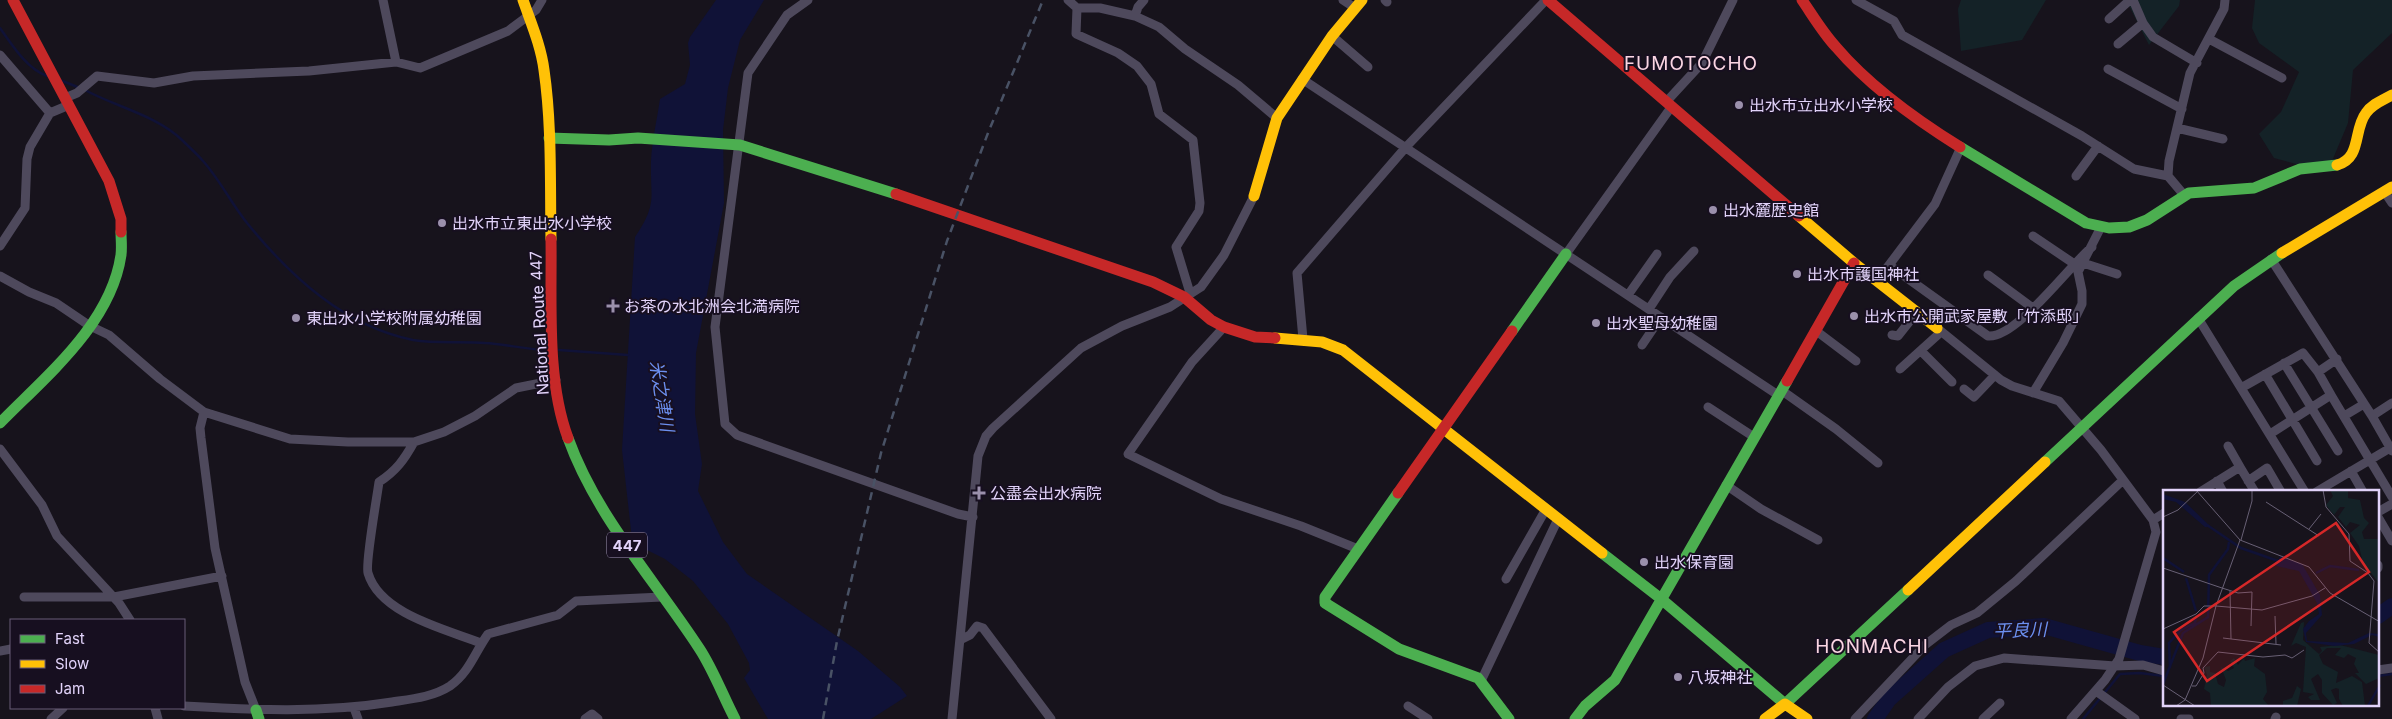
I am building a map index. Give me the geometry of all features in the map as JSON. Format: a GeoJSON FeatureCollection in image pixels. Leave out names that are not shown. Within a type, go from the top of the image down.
{"type":"FeatureCollection","features":[{"type":"Feature","properties":{"kind":"main road"},"geometry":{"type":"LineString","coordinates":[[0,423],[90,326],[105,305],[120,269],[123,239],[117,198],[13,0]]}},
{"type":"Feature","properties":{"kind":"main road","name":"National Route 447"},"geometry":{"type":"LineString","coordinates":[[523,0],[539,46],[544,70],[549,138],[553,343],[556,380],[563,425],[578,465],[593,494],[662,597],[700,649],[735,719]]}},
{"type":"Feature","properties":{"kind":"main road"},"geometry":{"type":"LineString","coordinates":[[1547,0],[1854,263],[1939,330]]}},
{"type":"Feature","properties":{"kind":"main road"},"geometry":{"type":"LineString","coordinates":[[1802,0],[1838,50],[1889,97],[1961,147],[2086,222],[2101,227],[2115,228],[2142,225],[2184,195],[2191,193],[2256,188],[2299,169],[2343,163],[2350,157],[2355,148],[2361,120],[2366,110],[2392,95]]}},
{"type":"Feature","properties":{"kind":"main road"},"geometry":{"type":"LineString","coordinates":[[1254,196],[1277,118],[1302,78],[1358,4]]}},
{"type":"Feature","properties":{"kind":"main road"},"geometry":{"type":"LineString","coordinates":[[549,138],[609,140],[638,138],[740,145],[822,172],[873,185],[932,208],[1153,282],[1187,295],[1211,320],[1224,327],[1255,337],[1303,339],[1322,342],[1343,350],[1660,598],[1785,704],[1807,719]]}},
{"type":"Feature","properties":{"kind":"main road"},"geometry":{"type":"LineString","coordinates":[[1766,719],[1785,704],[2234,286],[2271,259],[2388,189]]}},
{"type":"Feature","properties":{"kind":"main road"},"geometry":{"type":"LineString","coordinates":[[1509,719],[1478,678],[1399,649],[1325,603],[1325,597],[1566,254]]}},
{"type":"Feature","properties":{"kind":"main road"},"geometry":{"type":"LineString","coordinates":[[1575,719],[1584,706],[1615,680],[1660,598],[1854,263]]}},
{"type":"Feature","properties":{"kind":"street"},"geometry":{"type":"LineString","coordinates":[[382,0],[396,62]]}},
{"type":"Feature","properties":{"kind":"street"},"geometry":{"type":"LineString","coordinates":[[0,246],[24,208],[26,159],[30,147],[50,113],[97,76],[154,83],[193,76],[309,71],[396,62],[420,68],[508,31],[536,10],[542,0]]}},
{"type":"Feature","properties":{"kind":"street"},"geometry":{"type":"LineString","coordinates":[[808,0],[787,16],[748,74],[715,326],[725,424],[737,435],[958,514],[973,517]]}},
{"type":"Feature","properties":{"kind":"street"},"geometry":{"type":"LineString","coordinates":[[1068,0],[1077,8],[1100,8],[1135,16],[1159,28],[1185,49],[1238,85],[1277,118]]}},
{"type":"Feature","properties":{"kind":"street"},"geometry":{"type":"LineString","coordinates":[[1135,16],[1138,7],[1144,0]]}},
{"type":"Feature","properties":{"kind":"street"},"geometry":{"type":"LineString","coordinates":[[1343,0],[1358,4]]}},
{"type":"Feature","properties":{"kind":"street"},"geometry":{"type":"LineString","coordinates":[[1303,339],[1297,273],[1406,147],[1547,0]]}},
{"type":"Feature","properties":{"kind":"street"},"geometry":{"type":"LineString","coordinates":[[1566,254],[1670,104],[1702,63],[1733,0]]}},
{"type":"Feature","properties":{"kind":"street"},"geometry":{"type":"LineString","coordinates":[[1856,0],[1894,21],[1902,35],[2098,146],[2134,169],[2168,176],[2184,195]]}},
{"type":"Feature","properties":{"kind":"street"},"geometry":{"type":"LineString","coordinates":[[2109,19],[2131,0],[2142,22],[2153,37],[2197,62]]}},
{"type":"Feature","properties":{"kind":"street"},"geometry":{"type":"LineString","coordinates":[[2168,176],[2169,161],[2190,73],[2224,9],[2225,0]]}},
{"type":"Feature","properties":{"kind":"street"},"geometry":{"type":"LineString","coordinates":[[1077,8],[1076,34],[1118,53],[1137,66],[1151,84],[1159,114],[1192,140],[1196,152],[1200,203],[1198,211],[1176,247],[1187,295]]}},
{"type":"Feature","properties":{"kind":"street"},"geometry":{"type":"LineString","coordinates":[[2118,44],[2142,22]]}},
{"type":"Feature","properties":{"kind":"street"},"geometry":{"type":"LineString","coordinates":[[1332,36],[1368,67]]}},
{"type":"Feature","properties":{"kind":"street"},"geometry":{"type":"LineString","coordinates":[[2209,39],[2282,78]]}},
{"type":"Feature","properties":{"kind":"street"},"geometry":{"type":"LineString","coordinates":[[0,55],[50,113]]}},
{"type":"Feature","properties":{"kind":"street"},"geometry":{"type":"LineString","coordinates":[[2108,69],[2182,109]]}},
{"type":"Feature","properties":{"kind":"street"},"geometry":{"type":"LineString","coordinates":[[1302,78],[1661,317],[1836,429],[1878,463]]}},
{"type":"Feature","properties":{"kind":"street"},"geometry":{"type":"LineString","coordinates":[[2177,128],[2223,139]]}},
{"type":"Feature","properties":{"kind":"street"},"geometry":{"type":"LineString","coordinates":[[2076,176],[2098,146]]}},
{"type":"Feature","properties":{"kind":"street"},"geometry":{"type":"LineString","coordinates":[[1877,281],[1935,204],[1961,147]]}},
{"type":"Feature","properties":{"kind":"street"},"geometry":{"type":"LineString","coordinates":[[2388,189],[2392,203]]}},
{"type":"Feature","properties":{"kind":"street"},"geometry":{"type":"LineString","coordinates":[[952,719],[978,456],[986,436],[1081,348],[1122,326],[1170,307],[1201,287],[1224,255],[1254,196]]}},
{"type":"Feature","properties":{"kind":"street"},"geometry":{"type":"LineString","coordinates":[[1889,264],[1988,336],[1997,337],[2020,322],[2078,263],[2092,247],[2101,227]]}},
{"type":"Feature","properties":{"kind":"street"},"geometry":{"type":"LineString","coordinates":[[2033,236],[2078,263],[2117,274]]}},
{"type":"Feature","properties":{"kind":"street"},"geometry":{"type":"LineString","coordinates":[[1649,309],[1670,277],[1694,251]]}},
{"type":"Feature","properties":{"kind":"street"},"geometry":{"type":"LineString","coordinates":[[1628,295],[1657,254]]}},
{"type":"Feature","properties":{"kind":"street"},"geometry":{"type":"LineString","coordinates":[[2271,259],[2337,359],[2391,450],[2351,471],[2332,487]]}},
{"type":"Feature","properties":{"kind":"street"},"geometry":{"type":"LineString","coordinates":[[2032,393],[2063,343],[2082,304],[2078,263]]}},
{"type":"Feature","properties":{"kind":"street"},"geometry":{"type":"LineString","coordinates":[[1988,275],[2033,308]]}},
{"type":"Feature","properties":{"kind":"street"},"geometry":{"type":"LineString","coordinates":[[0,276],[29,292],[56,302],[90,326],[109,335],[160,379],[204,412],[290,438],[348,442],[414,442],[444,432],[475,416],[516,388],[556,380]]}},
{"type":"Feature","properties":{"kind":"street"},"geometry":{"type":"LineString","coordinates":[[1892,335],[1898,336],[1916,312]]}},
{"type":"Feature","properties":{"kind":"street"},"geometry":{"type":"LineString","coordinates":[[1642,345],[1661,317]]}},
{"type":"Feature","properties":{"kind":"street"},"geometry":{"type":"LineString","coordinates":[[2198,318],[2304,490]]}},
{"type":"Feature","properties":{"kind":"street"},"geometry":{"type":"LineString","coordinates":[[1224,327],[1192,362],[1128,454],[1221,500],[1301,526],[1358,549]]}},
{"type":"Feature","properties":{"kind":"street"},"geometry":{"type":"LineString","coordinates":[[1815,330],[1856,361]]}},
{"type":"Feature","properties":{"kind":"street"},"geometry":{"type":"LineString","coordinates":[[1900,370],[1921,351],[1939,330],[1994,375],[2012,386],[2059,401],[2082,426],[2153,520],[2156,532],[2117,662],[2096,692],[2072,719]]}},
{"type":"Feature","properties":{"kind":"street"},"geometry":{"type":"LineString","coordinates":[[1921,351],[1952,382]]}},
{"type":"Feature","properties":{"kind":"street"},"geometry":{"type":"LineString","coordinates":[[2241,388],[2303,353],[2318,372],[2392,497]]}},
{"type":"Feature","properties":{"kind":"street"},"geometry":{"type":"LineString","coordinates":[[2318,372],[2337,359]]}},
{"type":"Feature","properties":{"kind":"street"},"geometry":{"type":"LineString","coordinates":[[2284,363],[2338,451]]}},
{"type":"Feature","properties":{"kind":"street"},"geometry":{"type":"LineString","coordinates":[[2266,374],[2317,461]]}},
{"type":"Feature","properties":{"kind":"street"},"geometry":{"type":"LineString","coordinates":[[1964,389],[1974,397],[1994,375]]}},
{"type":"Feature","properties":{"kind":"street"},"geometry":{"type":"LineString","coordinates":[[2270,434],[2331,394]]}},
{"type":"Feature","properties":{"kind":"street"},"geometry":{"type":"LineString","coordinates":[[2372,416],[2392,402]]}},
{"type":"Feature","properties":{"kind":"street"},"geometry":{"type":"LineString","coordinates":[[2344,416],[2364,404]]}},
{"type":"Feature","properties":{"kind":"street"},"geometry":{"type":"LineString","coordinates":[[1708,408],[1754,437]]}},
{"type":"Feature","properties":{"kind":"street"},"geometry":{"type":"LineString","coordinates":[[204,412],[200,428],[208,498],[222,576],[245,682],[257,715]]}},
{"type":"Feature","properties":{"kind":"street"},"geometry":{"type":"LineString","coordinates":[[414,442],[403,463],[393,473],[379,482],[367,572],[383,598],[406,614],[481,644]]}},
{"type":"Feature","properties":{"kind":"street"},"geometry":{"type":"LineString","coordinates":[[2228,446],[2254,490]]}},
{"type":"Feature","properties":{"kind":"street"},"geometry":{"type":"LineString","coordinates":[[0,449],[42,505],[57,536],[114,597],[129,619]]}},
{"type":"Feature","properties":{"kind":"street"},"geometry":{"type":"LineString","coordinates":[[2203,490],[2240,467]]}},
{"type":"Feature","properties":{"kind":"street"},"geometry":{"type":"LineString","coordinates":[[2248,481],[2267,468],[2280,490]]}},
{"type":"Feature","properties":{"kind":"street"},"geometry":{"type":"LineString","coordinates":[[2351,471],[2362,490]]}},
{"type":"Feature","properties":{"kind":"street"},"geometry":{"type":"LineString","coordinates":[[1855,719],[1926,644],[1951,625],[1978,613],[2004,592],[2123,480]]}},
{"type":"Feature","properties":{"kind":"street"},"geometry":{"type":"LineString","coordinates":[[2217,481],[2222,490]]}},
{"type":"Feature","properties":{"kind":"street"},"geometry":{"type":"LineString","coordinates":[[1726,485],[1761,509],[1818,540]]}},
{"type":"Feature","properties":{"kind":"street"},"geometry":{"type":"LineString","coordinates":[[2380,511],[2392,504]]}},
{"type":"Feature","properties":{"kind":"street"},"geometry":{"type":"LineString","coordinates":[[1506,579],[1546,509]]}},
{"type":"Feature","properties":{"kind":"street"},"geometry":{"type":"LineString","coordinates":[[2153,520],[2163,514]]}},
{"type":"Feature","properties":{"kind":"street"},"geometry":{"type":"LineString","coordinates":[[1481,681],[1558,519]]}},
{"type":"Feature","properties":{"kind":"street"},"geometry":{"type":"LineString","coordinates":[[2380,521],[2392,541]]}},
{"type":"Feature","properties":{"kind":"street"},"geometry":{"type":"LineString","coordinates":[[24,597],[114,597],[222,576]]}},
{"type":"Feature","properties":{"kind":"street"},"geometry":{"type":"LineString","coordinates":[[185,706],[257,715],[354,708],[424,697],[449,686],[466,673],[488,634],[558,615],[576,601],[662,597]]}},
{"type":"Feature","properties":{"kind":"street"},"geometry":{"type":"LineString","coordinates":[[960,640],[970,635],[977,626],[983,628],[1051,719]]}},
{"type":"Feature","properties":{"kind":"street"},"geometry":{"type":"LineString","coordinates":[[1918,719],[1948,687],[1975,666],[2004,658],[2117,662],[2143,665],[2163,671]]}},
{"type":"Feature","properties":{"kind":"street"},"geometry":{"type":"LineString","coordinates":[[2096,692],[2135,719]]}},
{"type":"Feature","properties":{"kind":"street"},"geometry":{"type":"LineString","coordinates":[[1983,719],[2000,703]]}},
{"type":"Feature","properties":{"kind":"street"},"geometry":{"type":"LineString","coordinates":[[1408,706],[1428,719]]}},
{"type":"Feature","properties":{"kind":"street"},"geometry":{"type":"LineString","coordinates":[[354,708],[358,719]]}},
{"type":"Feature","properties":{"kind":"street"},"geometry":{"type":"LineString","coordinates":[[51,719],[63,709]]}},
{"type":"Feature","properties":{"kind":"street"},"geometry":{"type":"LineString","coordinates":[[584,719],[592,714],[598,719]]}},
{"type":"Feature","properties":{"kind":"street"},"geometry":{"type":"LineString","coordinates":[[2181,719],[2189,719]]}},
{"type":"Feature","properties":{"kind":"shaded area"},"geometry":{"type":"Polygon","coordinates":[[[1961,0],[2046,0],[2022,40],[1961,51],[1958,9],[1961,0]]]}},
{"type":"Feature","properties":{"kind":"shaded area"},"geometry":{"type":"Polygon","coordinates":[[[2126,0],[2180,0],[2179,6],[2149,45],[2126,0]]]}},
{"type":"Feature","properties":{"kind":"shaded area"},"geometry":{"type":"Polygon","coordinates":[[[2255,0],[2392,0],[2392,33],[2353,70],[2348,123],[2332,161],[2296,164],[2274,158],[2259,134],[2281,112],[2299,72],[2259,43],[2252,28],[2255,0]]]}},
{"type":"Feature","properties":{"kind":"water","name":"米之津川"},"geometry":{"type":"Polygon","coordinates":[[[716,0],[764,0],[740,40],[728,88],[723,130],[724,203],[696,353],[695,414],[702,464],[698,491],[723,542],[747,574],[858,651],[900,687],[907,696],[871,719],[768,719],[744,678],[750,670],[749,663],[728,624],[693,581],[665,559],[635,544],[632,539],[622,450],[635,237],[650,208],[653,138],[660,99],[685,84],[690,65],[688,43],[690,37],[716,0]]]}},
{"type":"Feature","properties":{"kind":"waterway"},"geometry":{"type":"LineString","coordinates":[[0,28],[27,62],[40,73],[47,76]]}},
{"type":"Feature","properties":{"kind":"waterway"},"geometry":{"type":"LineString","coordinates":[[60,80],[80,88]]}},
{"type":"Feature","properties":{"kind":"waterway"},"geometry":{"type":"LineString","coordinates":[[85,90],[148,118],[172,131],[209,168],[236,208],[264,243],[301,280],[342,311],[388,333],[413,340],[485,343],[549,350]]}},
{"type":"Feature","properties":{"kind":"waterway"},"geometry":{"type":"LineString","coordinates":[[559,350],[628,355]]}},
{"type":"Feature","properties":{"kind":"waterway","name":"平良川"},"geometry":{"type":"LineString","coordinates":[[2380,615],[2392,606]]}},
{"type":"Feature","properties":{"kind":"waterway","name":"平良川"},"geometry":{"type":"LineString","coordinates":[[1875,719],[1889,699],[1944,650],[1988,630],[2044,626],[2140,653],[2163,657]]}},
{"type":"Feature","properties":{"kind":"waterway"},"geometry":{"type":"LineString","coordinates":[[2083,719],[2120,674],[2140,673],[2163,676]]}},
{"type":"Feature","properties":{"kind":"waterway"},"geometry":{"type":"LineString","coordinates":[[2380,676],[2392,674]]}},
{"type":"Feature","properties":{"kind":"railway"},"geometry":{"type":"LineString","coordinates":[[823,719],[837,641],[881,453],[947,241],[988,133],[1043,0]]}},
{"type":"Feature","properties":{"kind":"traffic: fast"},"geometry":{"type":"LineString","coordinates":[[549,138],[609,140],[638,138],[740,145],[896,194]]}},
{"type":"Feature","properties":{"kind":"traffic: fast"},"geometry":{"type":"LineString","coordinates":[[1960,147],[2086,223],[2109,228],[2129,227],[2147,220],[2189,193],[2254,188],[2300,169],[2337,165]]}},
{"type":"Feature","properties":{"kind":"traffic: fast"},"geometry":{"type":"LineString","coordinates":[[0,423],[74,347],[104,304],[115,280],[121,255],[121,232]]}},
{"type":"Feature","properties":{"kind":"traffic: fast"},"geometry":{"type":"LineString","coordinates":[[2045,462],[2234,286],[2282,253]]}},
{"type":"Feature","properties":{"kind":"traffic: fast"},"geometry":{"type":"LineString","coordinates":[[1512,331],[1566,254]]}},
{"type":"Feature","properties":{"kind":"traffic: fast"},"geometry":{"type":"LineString","coordinates":[[1575,719],[1585,706],[1615,680],[1787,381]]}},
{"type":"Feature","properties":{"kind":"traffic: fast"},"geometry":{"type":"LineString","coordinates":[[568,438],[580,467],[610,521],[699,648],[735,719]]}},
{"type":"Feature","properties":{"kind":"traffic: fast"},"geometry":{"type":"LineString","coordinates":[[1398,493],[1325,597],[1325,603],[1399,649],[1478,678],[1509,719]]}},
{"type":"Feature","properties":{"kind":"traffic: fast"},"geometry":{"type":"LineString","coordinates":[[1602,553],[1660,598],[1785,704],[1908,590]]}},
{"type":"Feature","properties":{"kind":"traffic: fast"},"geometry":{"type":"LineString","coordinates":[[256,710],[259,719]]}},
{"type":"Feature","properties":{"kind":"traffic: slow"},"geometry":{"type":"LineString","coordinates":[[523,0],[541,52],[547,91],[551,239]]}},
{"type":"Feature","properties":{"kind":"traffic: slow"},"geometry":{"type":"LineString","coordinates":[[1254,196],[1277,118],[1332,36],[1362,0]]}},
{"type":"Feature","properties":{"kind":"traffic: slow"},"geometry":{"type":"LineString","coordinates":[[2337,165],[2345,161],[2354,150],[2362,120],[2368,110],[2392,95]]}},
{"type":"Feature","properties":{"kind":"traffic: slow"},"geometry":{"type":"LineString","coordinates":[[2282,253],[2392,187]]}},
{"type":"Feature","properties":{"kind":"traffic: slow"},"geometry":{"type":"LineString","coordinates":[[1799,216],[1854,263],[1937,328]]}},
{"type":"Feature","properties":{"kind":"traffic: slow"},"geometry":{"type":"LineString","coordinates":[[1275,338],[1322,342],[1343,350],[1602,553]]}},
{"type":"Feature","properties":{"kind":"traffic: slow"},"geometry":{"type":"LineString","coordinates":[[1908,590],[2045,462]]}},
{"type":"Feature","properties":{"kind":"traffic: slow"},"geometry":{"type":"LineString","coordinates":[[1765,719],[1785,704],[1807,719]]}},
{"type":"Feature","properties":{"kind":"traffic: jam"},"geometry":{"type":"LineString","coordinates":[[13,0],[109,181],[121,219],[121,232]]}},
{"type":"Feature","properties":{"kind":"traffic: jam"},"geometry":{"type":"LineString","coordinates":[[1548,0],[1799,216]]}},
{"type":"Feature","properties":{"kind":"traffic: jam"},"geometry":{"type":"LineString","coordinates":[[1802,0],[1831,42],[1863,76],[1910,114],[1960,147]]}},
{"type":"Feature","properties":{"kind":"traffic: jam"},"geometry":{"type":"LineString","coordinates":[[896,194],[1153,282],[1184,297],[1211,320],[1224,327],[1255,337],[1275,338]]}},
{"type":"Feature","properties":{"kind":"traffic: jam"},"geometry":{"type":"LineString","coordinates":[[551,239],[553,366],[556,391],[568,438]]}},
{"type":"Feature","properties":{"kind":"traffic: jam"},"geometry":{"type":"LineString","coordinates":[[1787,381],[1854,263]]}},
{"type":"Feature","properties":{"kind":"traffic: jam"},"geometry":{"type":"LineString","coordinates":[[1398,493],[1512,331]]}},
{"type":"Feature","properties":{"kind":"place","name":"出水市立出水小学校"},"geometry":{"type":"Point","coordinates":[1739,105]}},
{"type":"Feature","properties":{"kind":"place","name":"出水麓歴史館"},"geometry":{"type":"Point","coordinates":[1713,210]}},
{"type":"Feature","properties":{"kind":"place","name":"出水市立東出水小学校"},"geometry":{"type":"Point","coordinates":[442,223]}},
{"type":"Feature","properties":{"kind":"place","name":"出水市護国神社"},"geometry":{"type":"Point","coordinates":[1797,274]}},
{"type":"Feature","properties":{"kind":"place","name":"お茶の水北洲会北満病院"},"geometry":{"type":"Point","coordinates":[613,306]}},
{"type":"Feature","properties":{"kind":"place","name":"出水市公開武家屋敷「竹添邸」"},"geometry":{"type":"Point","coordinates":[1854,316]}},
{"type":"Feature","properties":{"kind":"place","name":"東出水小学校附属幼稚園"},"geometry":{"type":"Point","coordinates":[296,318]}},
{"type":"Feature","properties":{"kind":"place","name":"出水聖母幼稚園"},"geometry":{"type":"Point","coordinates":[1596,323]}},
{"type":"Feature","properties":{"kind":"place","name":"公盡会出水病院"},"geometry":{"type":"Point","coordinates":[979,493]}},
{"type":"Feature","properties":{"kind":"place","name":"出水保育園"},"geometry":{"type":"Point","coordinates":[1644,562]}},
{"type":"Feature","properties":{"kind":"place","name":"八坂神社"},"geometry":{"type":"Point","coordinates":[1678,677]}},
{"type":"Feature","properties":{"kind":"district","name":"FUMOTOCHO"},"geometry":{"type":"Point","coordinates":[1691,63]}},
{"type":"Feature","properties":{"kind":"district","name":"HONMACHI"},"geometry":{"type":"Point","coordinates":[1872,646]}}]}
